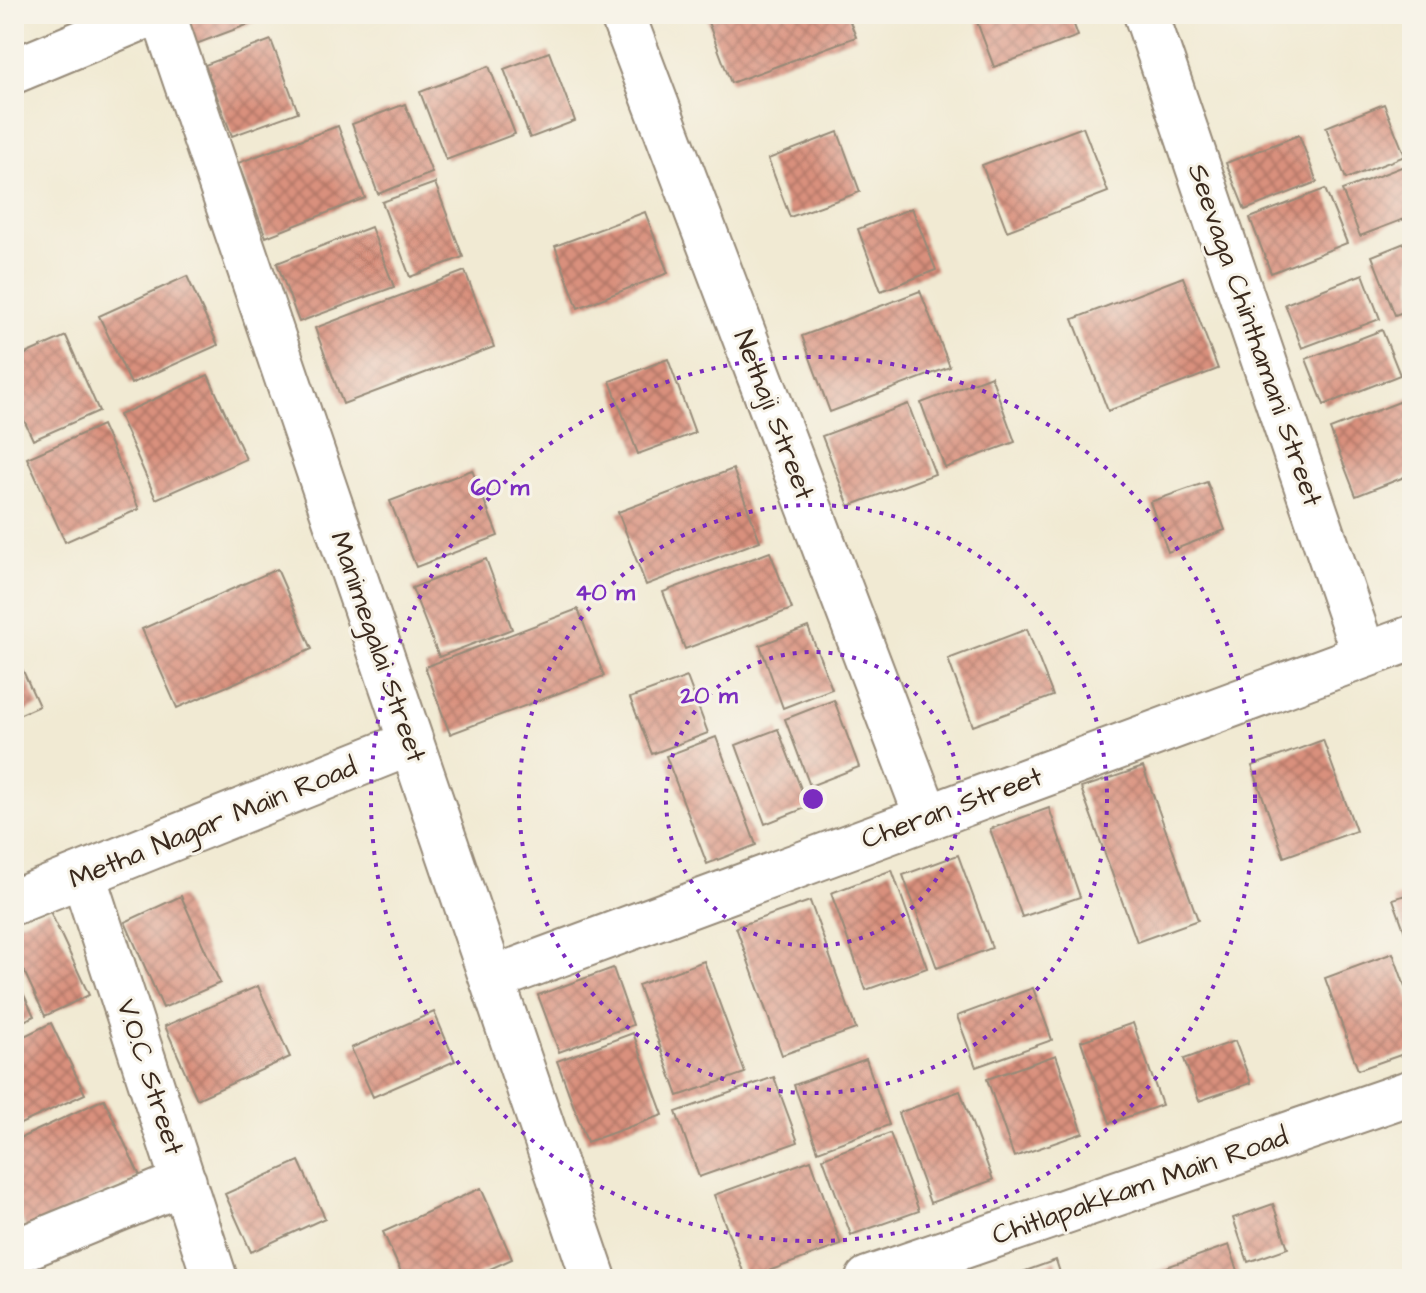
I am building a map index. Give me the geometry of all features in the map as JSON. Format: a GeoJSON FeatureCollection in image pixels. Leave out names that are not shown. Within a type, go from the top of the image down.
{"type":"FeatureCollection","features":[{"type":"Feature","properties":{"kind":"street"},"geometry":{"type":"LineString","coordinates":[[14,71],[151,14]]}},
{"type":"Feature","properties":{"kind":"street","name":"Manimegalai Street"},"geometry":{"type":"LineString","coordinates":[[163,14],[594,1279]]}},
{"type":"Feature","properties":{"kind":"street","name":"Nethaji Street"},"geometry":{"type":"LineString","coordinates":[[622,14],[927,817]]}},
{"type":"Feature","properties":{"kind":"street","name":"Seevaga Chinthamani Street"},"geometry":{"type":"LineString","coordinates":[[1146,14],[1364,655]]}},
{"type":"Feature","properties":{"kind":"street","name":"Cheran Street"},"geometry":{"type":"LineString","coordinates":[[492,979],[1412,638]]}},
{"type":"Feature","properties":{"kind":"street","name":"Metha Nagar Main Road"},"geometry":{"type":"LineString","coordinates":[[14,902],[411,743]]}},
{"type":"Feature","properties":{"kind":"street","name":"V.O.C Street"},"geometry":{"type":"LineString","coordinates":[[83,875],[215,1279]]}},
{"type":"Feature","properties":{"kind":"street","name":"Chitlapakkam Main Road"},"geometry":{"type":"LineString","coordinates":[[868,1279],[1412,1092]]}},
{"type":"Feature","properties":{"kind":"street"},"geometry":{"type":"LineString","coordinates":[[14,1252],[184,1182]]}},
{"type":"Feature","properties":{"kind":"building"},"geometry":{"type":"Polygon","coordinates":[[[176,14],[276,14],[188,47],[176,14]]]}},
{"type":"Feature","properties":{"kind":"building"},"geometry":{"type":"Polygon","coordinates":[[[705,14],[847,14],[856,37],[731,83],[705,14]]]}},
{"type":"Feature","properties":{"kind":"building"},"geometry":{"type":"Polygon","coordinates":[[[974,14],[1070,14],[1078,36],[994,67],[974,14]]]}},
{"type":"Feature","properties":{"kind":"building"},"geometry":{"type":"Polygon","coordinates":[[[271,40],[298,112],[232,136],[205,65],[271,40]]]}},
{"type":"Feature","properties":{"kind":"building"},"geometry":{"type":"Polygon","coordinates":[[[549,52],[575,121],[530,138],[504,69],[549,52]]]}},
{"type":"Feature","properties":{"kind":"building"},"geometry":{"type":"Polygon","coordinates":[[[489,66],[515,134],[446,160],[420,92],[489,66]]]}},
{"type":"Feature","properties":{"kind":"building"},"geometry":{"type":"Polygon","coordinates":[[[405,104],[432,173],[378,194],[352,124],[405,104]]]}},
{"type":"Feature","properties":{"kind":"building"},"geometry":{"type":"Polygon","coordinates":[[[1384,104],[1405,156],[1346,179],[1326,127],[1384,104]]]}},
{"type":"Feature","properties":{"kind":"building"},"geometry":{"type":"Polygon","coordinates":[[[338,126],[365,198],[266,237],[238,163],[338,126]]]}},
{"type":"Feature","properties":{"kind":"building"},"geometry":{"type":"Polygon","coordinates":[[[1083,127],[1108,192],[1007,231],[982,165],[1083,127]]]}},
{"type":"Feature","properties":{"kind":"building"},"geometry":{"type":"Polygon","coordinates":[[[838,132],[860,192],[790,217],[768,159],[838,132]]]}},
{"type":"Feature","properties":{"kind":"building"},"geometry":{"type":"Polygon","coordinates":[[[1299,135],[1317,182],[1245,210],[1226,163],[1299,135]]]}},
{"type":"Feature","properties":{"kind":"building"},"geometry":{"type":"Polygon","coordinates":[[[1404,166],[1412,186],[1412,216],[1360,236],[1342,190],[1404,166]]]}},
{"type":"Feature","properties":{"kind":"building"},"geometry":{"type":"Polygon","coordinates":[[[435,183],[463,257],[410,277],[382,202],[435,183]]]}},
{"type":"Feature","properties":{"kind":"building"},"geometry":{"type":"Polygon","coordinates":[[[1325,189],[1347,243],[1271,273],[1250,218],[1325,189]]]}},
{"type":"Feature","properties":{"kind":"building"},"geometry":{"type":"Polygon","coordinates":[[[912,208],[936,270],[881,291],[858,229],[912,208]]]}},
{"type":"Feature","properties":{"kind":"building"},"geometry":{"type":"Polygon","coordinates":[[[645,212],[668,273],[578,308],[555,246],[645,212]]]}},
{"type":"Feature","properties":{"kind":"building"},"geometry":{"type":"Polygon","coordinates":[[[371,227],[394,287],[299,322],[277,263],[371,227]]]}},
{"type":"Feature","properties":{"kind":"building"},"geometry":{"type":"Polygon","coordinates":[[[1412,240],[1412,309],[1395,315],[1372,256],[1412,240]]]}},
{"type":"Feature","properties":{"kind":"building"},"geometry":{"type":"Polygon","coordinates":[[[465,271],[494,347],[343,404],[315,328],[465,271]]]}},
{"type":"Feature","properties":{"kind":"building"},"geometry":{"type":"Polygon","coordinates":[[[1363,274],[1380,319],[1302,348],[1285,304],[1363,274]]]}},
{"type":"Feature","properties":{"kind":"building"},"geometry":{"type":"Polygon","coordinates":[[[187,276],[218,345],[131,384],[99,316],[187,276]]]}},
{"type":"Feature","properties":{"kind":"building"},"geometry":{"type":"Polygon","coordinates":[[[1183,277],[1218,369],[1108,411],[1073,319],[1183,277]]]}},
{"type":"Feature","properties":{"kind":"building"},"geometry":{"type":"Polygon","coordinates":[[[920,291],[950,367],[830,412],[802,336],[920,291]]]}},
{"type":"Feature","properties":{"kind":"building"},"geometry":{"type":"Polygon","coordinates":[[[1382,330],[1400,375],[1324,405],[1306,359],[1382,330]]]}},
{"type":"Feature","properties":{"kind":"building"},"geometry":{"type":"Polygon","coordinates":[[[66,336],[99,411],[33,440],[14,398],[14,359],[66,336]]]}},
{"type":"Feature","properties":{"kind":"building"},"geometry":{"type":"Polygon","coordinates":[[[668,359],[695,433],[638,454],[610,381],[668,359]]]}},
{"type":"Feature","properties":{"kind":"building"},"geometry":{"type":"Polygon","coordinates":[[[208,375],[246,459],[156,499],[119,415],[208,375]]]}},
{"type":"Feature","properties":{"kind":"building"},"geometry":{"type":"Polygon","coordinates":[[[991,376],[1015,442],[945,468],[921,403],[991,376]]]}},
{"type":"Feature","properties":{"kind":"building"},"geometry":{"type":"Polygon","coordinates":[[[1412,397],[1412,474],[1356,496],[1330,429],[1412,397]]]}},
{"type":"Feature","properties":{"kind":"building"},"geometry":{"type":"Polygon","coordinates":[[[908,404],[935,474],[849,506],[822,436],[908,404]]]}},
{"type":"Feature","properties":{"kind":"building"},"geometry":{"type":"Polygon","coordinates":[[[102,425],[139,509],[65,542],[27,458],[102,425]]]}},
{"type":"Feature","properties":{"kind":"building"},"geometry":{"type":"Polygon","coordinates":[[[733,469],[760,541],[646,585],[618,512],[733,469]]]}},
{"type":"Feature","properties":{"kind":"building"},"geometry":{"type":"Polygon","coordinates":[[[472,470],[498,536],[416,567],[390,501],[472,470]]]}},
{"type":"Feature","properties":{"kind":"building"},"geometry":{"type":"Polygon","coordinates":[[[1207,482],[1225,530],[1168,552],[1150,502],[1207,482]]]}},
{"type":"Feature","properties":{"kind":"building"},"geometry":{"type":"Polygon","coordinates":[[[770,552],[792,609],[685,649],[663,592],[770,552]]]}},
{"type":"Feature","properties":{"kind":"building"},"geometry":{"type":"Polygon","coordinates":[[[486,559],[512,629],[439,657],[412,588],[486,559]]]}},
{"type":"Feature","properties":{"kind":"building"},"geometry":{"type":"Polygon","coordinates":[[[277,569],[312,649],[177,708],[142,629],[277,569]]]}},
{"type":"Feature","properties":{"kind":"building"},"geometry":{"type":"Polygon","coordinates":[[[578,609],[604,676],[450,734],[425,667],[578,609]]]}},
{"type":"Feature","properties":{"kind":"building"},"geometry":{"type":"Polygon","coordinates":[[[808,627],[832,689],[783,708],[760,645],[808,627]]]}},
{"type":"Feature","properties":{"kind":"building"},"geometry":{"type":"Polygon","coordinates":[[[1027,629],[1053,696],[973,726],[948,659],[1027,629]]]}},
{"type":"Feature","properties":{"kind":"building"},"geometry":{"type":"Polygon","coordinates":[[[19,662],[39,706],[14,717],[14,665],[19,662]]]}},
{"type":"Feature","properties":{"kind":"building"},"geometry":{"type":"Polygon","coordinates":[[[687,677],[708,733],[652,754],[630,698],[687,677]]]}},
{"type":"Feature","properties":{"kind":"building"},"geometry":{"type":"Polygon","coordinates":[[[834,700],[859,767],[810,786],[785,719],[834,700]]]}},
{"type":"Feature","properties":{"kind":"building"},"geometry":{"type":"Polygon","coordinates":[[[778,729],[808,807],[765,824],[736,745],[778,729]]]}},
{"type":"Feature","properties":{"kind":"building"},"geometry":{"type":"Polygon","coordinates":[[[716,737],[756,845],[707,864],[666,756],[716,737]]]}},
{"type":"Feature","properties":{"kind":"building"},"geometry":{"type":"Polygon","coordinates":[[[1323,740],[1356,831],[1284,857],[1252,766],[1323,740]]]}},
{"type":"Feature","properties":{"kind":"building"},"geometry":{"type":"Polygon","coordinates":[[[1143,767],[1198,920],[1137,942],[1081,788],[1143,767]]]}},
{"type":"Feature","properties":{"kind":"building"},"geometry":{"type":"Polygon","coordinates":[[[1049,808],[1080,897],[1022,917],[990,829],[1049,808]]]}},
{"type":"Feature","properties":{"kind":"building"},"geometry":{"type":"Polygon","coordinates":[[[958,855],[992,948],[937,968],[903,875],[958,855]]]}},
{"type":"Feature","properties":{"kind":"building"},"geometry":{"type":"Polygon","coordinates":[[[892,870],[927,968],[866,990],[831,893],[892,870]]]}},
{"type":"Feature","properties":{"kind":"building"},"geometry":{"type":"Polygon","coordinates":[[[1412,893],[1412,952],[1393,899],[1412,893]]]}},
{"type":"Feature","properties":{"kind":"building"},"geometry":{"type":"Polygon","coordinates":[[[181,896],[220,983],[163,1008],[125,922],[181,896]]]}},
{"type":"Feature","properties":{"kind":"building"},"geometry":{"type":"Polygon","coordinates":[[[810,901],[856,1029],[782,1055],[736,927],[810,901]]]}},
{"type":"Feature","properties":{"kind":"building"},"geometry":{"type":"Polygon","coordinates":[[[49,909],[89,995],[45,1016],[14,950],[14,925],[49,909]]]}},
{"type":"Feature","properties":{"kind":"building"},"geometry":{"type":"Polygon","coordinates":[[[1393,953],[1412,1006],[1412,1051],[1358,1070],[1325,978],[1393,953]]]}},
{"type":"Feature","properties":{"kind":"building"},"geometry":{"type":"Polygon","coordinates":[[[704,961],[745,1073],[678,1096],[638,985],[704,961]]]}},
{"type":"Feature","properties":{"kind":"building"},"geometry":{"type":"Polygon","coordinates":[[[613,968],[633,1025],[559,1052],[538,995],[613,968]]]}},
{"type":"Feature","properties":{"kind":"building"},"geometry":{"type":"Polygon","coordinates":[[[14,974],[34,1016],[14,1026],[14,974]]]}},
{"type":"Feature","properties":{"kind":"building"},"geometry":{"type":"Polygon","coordinates":[[[258,986],[290,1057],[197,1099],[165,1026],[258,986]]]}},
{"type":"Feature","properties":{"kind":"building"},"geometry":{"type":"Polygon","coordinates":[[[1033,988],[1052,1040],[976,1067],[957,1016],[1033,988]]]}},
{"type":"Feature","properties":{"kind":"building"},"geometry":{"type":"Polygon","coordinates":[[[434,1012],[455,1061],[373,1097],[351,1048],[434,1012]]]}},
{"type":"Feature","properties":{"kind":"building"},"geometry":{"type":"Polygon","coordinates":[[[51,1023],[85,1094],[14,1127],[14,1041],[51,1023]]]}},
{"type":"Feature","properties":{"kind":"building"},"geometry":{"type":"Polygon","coordinates":[[[1133,1023],[1162,1105],[1110,1123],[1081,1041],[1133,1023]]]}},
{"type":"Feature","properties":{"kind":"building"},"geometry":{"type":"Polygon","coordinates":[[[633,1033],[663,1115],[587,1142],[557,1061],[633,1033]]]}},
{"type":"Feature","properties":{"kind":"building"},"geometry":{"type":"Polygon","coordinates":[[[1235,1041],[1251,1083],[1199,1101],[1184,1059],[1235,1041]]]}},
{"type":"Feature","properties":{"kind":"building"},"geometry":{"type":"Polygon","coordinates":[[[1056,1055],[1083,1133],[1014,1157],[987,1079],[1056,1055]]]}},
{"type":"Feature","properties":{"kind":"building"},"geometry":{"type":"Polygon","coordinates":[[[866,1059],[889,1125],[818,1151],[794,1085],[866,1059]]]}},
{"type":"Feature","properties":{"kind":"building"},"geometry":{"type":"Polygon","coordinates":[[[774,1077],[798,1142],[699,1177],[676,1112],[774,1077]]]}},
{"type":"Feature","properties":{"kind":"building"},"geometry":{"type":"Polygon","coordinates":[[[960,1091],[993,1180],[930,1203],[898,1113],[960,1091]]]}},
{"type":"Feature","properties":{"kind":"building"},"geometry":{"type":"Polygon","coordinates":[[[104,1099],[140,1176],[26,1229],[14,1202],[14,1141],[104,1099]]]}},
{"type":"Feature","properties":{"kind":"building"},"geometry":{"type":"Polygon","coordinates":[[[890,1133],[919,1211],[851,1235],[823,1158],[890,1133]]]}},
{"type":"Feature","properties":{"kind":"building"},"geometry":{"type":"Polygon","coordinates":[[[811,1160],[841,1245],[746,1279],[714,1195],[811,1160]]]}},
{"type":"Feature","properties":{"kind":"building"},"geometry":{"type":"Polygon","coordinates":[[[299,1161],[325,1218],[251,1252],[225,1194],[299,1161]]]}},
{"type":"Feature","properties":{"kind":"building"},"geometry":{"type":"Polygon","coordinates":[[[481,1188],[512,1259],[468,1279],[404,1279],[383,1232],[481,1188]]]}},
{"type":"Feature","properties":{"kind":"building"},"geometry":{"type":"Polygon","coordinates":[[[1273,1204],[1288,1248],[1248,1262],[1233,1218],[1273,1204]]]}},
{"type":"Feature","properties":{"kind":"building"},"geometry":{"type":"Polygon","coordinates":[[[1229,1245],[1241,1279],[1155,1279],[1152,1272],[1229,1245]]]}},
{"type":"Feature","properties":{"kind":"building"},"geometry":{"type":"Polygon","coordinates":[[[1056,1260],[1062,1279],[1003,1279],[1056,1260]]]}}]}
